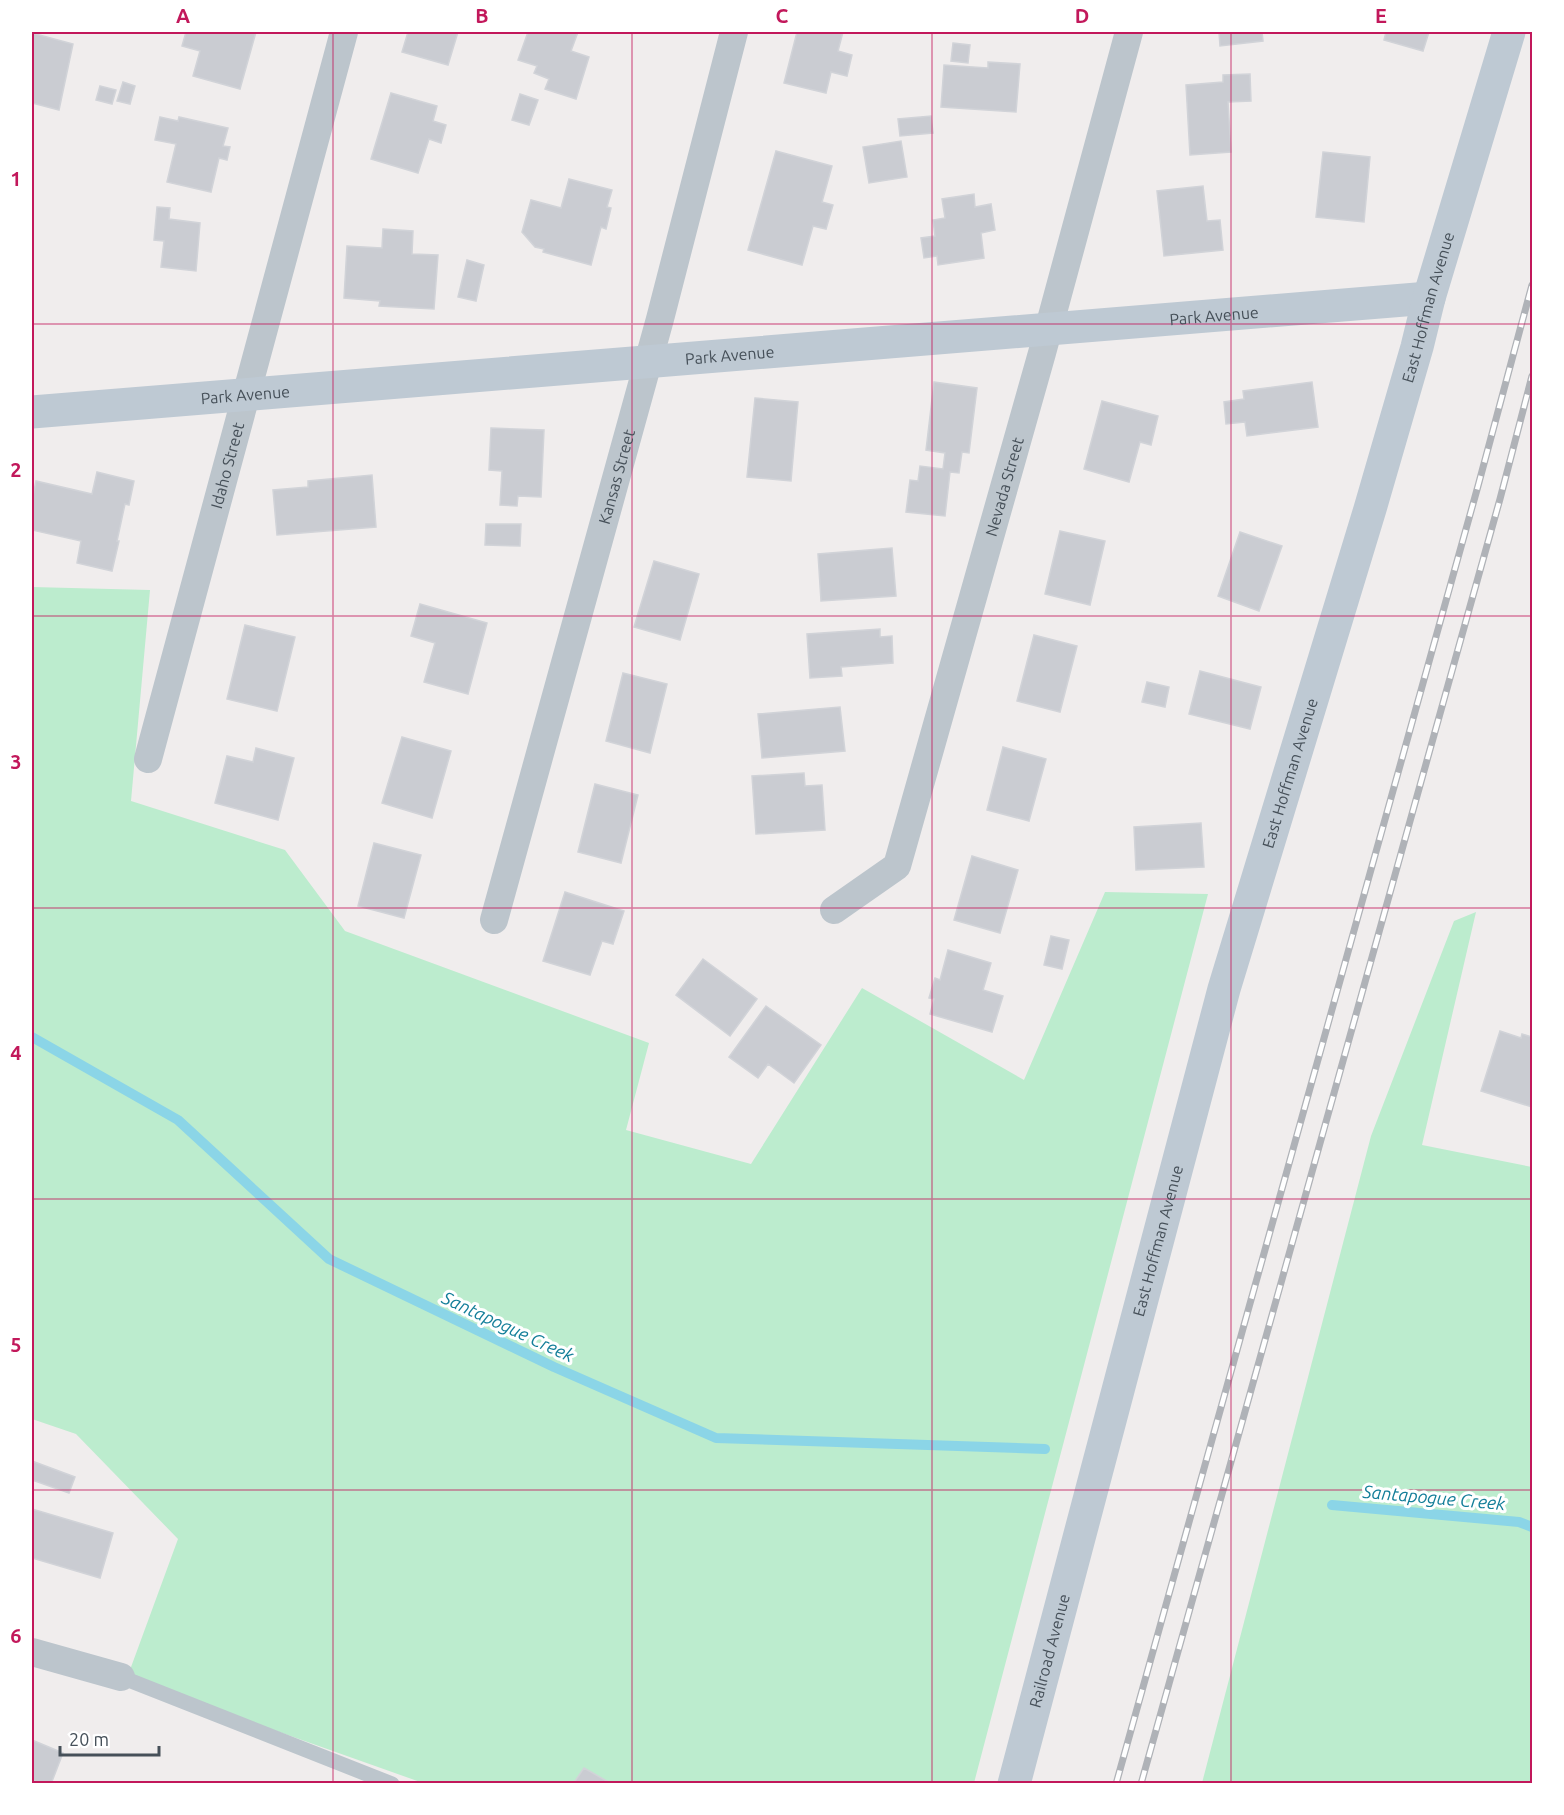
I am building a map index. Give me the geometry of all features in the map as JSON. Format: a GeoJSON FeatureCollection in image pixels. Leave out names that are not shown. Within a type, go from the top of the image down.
{"type":"FeatureCollection","features":[{"type":"Feature","properties":{"kind":"main road","name":"East Hoffman Avenue"},"geometry":{"type":"LineString","coordinates":[[1084,1517],[1224,988],[1370,509],[1429,298],[1509,32]]}},
{"type":"Feature","properties":{"kind":"main road","name":"Park Avenue"},"geometry":{"type":"LineString","coordinates":[[32,412],[1429,298]]}},
{"type":"Feature","properties":{"kind":"main road","name":"Railroad Avenue"},"geometry":{"type":"LineString","coordinates":[[1014,1784],[1084,1517]]}},
{"type":"Feature","properties":{"kind":"street","name":"Idaho Street"},"geometry":{"type":"LineString","coordinates":[[148,759],[344,32]]}},
{"type":"Feature","properties":{"kind":"street","name":"Kansas Street"},"geometry":{"type":"LineString","coordinates":[[494,920],[648,361],[734,32]]}},
{"type":"Feature","properties":{"kind":"street","name":"Nevada Street"},"geometry":{"type":"LineString","coordinates":[[834,910],[897,866],[1129,32]]}},
{"type":"Feature","properties":{"kind":"street"},"geometry":{"type":"LineString","coordinates":[[32,1652],[121,1677]]}},
{"type":"Feature","properties":{"kind":"lane"},"geometry":{"type":"LineString","coordinates":[[121,1677],[392,1784]]}},
{"type":"Feature","properties":{"kind":"green space"},"geometry":{"type":"Polygon","coordinates":[[[32,587],[150,590],[131,801],[285,850],[345,931],[649,1043],[626,1130],[751,1164],[862,988],[1024,1080],[1105,892],[1208,894],[974,1783],[423,1783],[127,1678],[178,1539],[76,1434],[32,1419],[32,587]]]}},
{"type":"Feature","properties":{"kind":"green space"},"geometry":{"type":"Polygon","coordinates":[[[1476,912],[1422,1145],[1532,1167],[1532,1783],[1202,1783],[1371,1136],[1454,921],[1476,912]]]}},
{"type":"Feature","properties":{"kind":"building"},"geometry":{"type":"Polygon","coordinates":[[[186,32],[256,32],[240,89],[193,76],[200,51],[182,46],[186,32]]]}},
{"type":"Feature","properties":{"kind":"building"},"geometry":{"type":"Polygon","coordinates":[[[408,32],[458,32],[448,65],[402,52],[408,32]]]}},
{"type":"Feature","properties":{"kind":"building"},"geometry":{"type":"Polygon","coordinates":[[[528,32],[578,32],[571,51],[589,57],[576,99],[545,89],[549,79],[534,73],[537,66],[518,60],[528,32]]]}},
{"type":"Feature","properties":{"kind":"building"},"geometry":{"type":"Polygon","coordinates":[[[797,32],[843,32],[838,51],[852,55],[847,76],[831,72],[826,93],[784,83],[797,32]]]}},
{"type":"Feature","properties":{"kind":"building"},"geometry":{"type":"Polygon","coordinates":[[[1219,32],[1262,32],[1263,41],[1220,46],[1219,32]]]}},
{"type":"Feature","properties":{"kind":"building"},"geometry":{"type":"Polygon","coordinates":[[[1386,32],[1429,32],[1423,51],[1384,40],[1386,32]]]}},
{"type":"Feature","properties":{"kind":"building"},"geometry":{"type":"Polygon","coordinates":[[[32,33],[73,44],[59,110],[32,103],[32,33]]]}},
{"type":"Feature","properties":{"kind":"building"},"geometry":{"type":"Polygon","coordinates":[[[953,43],[970,45],[968,63],[951,61],[953,43]]]}},
{"type":"Feature","properties":{"kind":"building"},"geometry":{"type":"Polygon","coordinates":[[[988,62],[1020,64],[1016,112],[941,107],[944,65],[988,68],[988,62]]]}},
{"type":"Feature","properties":{"kind":"building"},"geometry":{"type":"Polygon","coordinates":[[[1250,74],[1251,101],[1228,102],[1231,152],[1190,155],[1186,85],[1223,82],[1223,75],[1250,74]]]}},
{"type":"Feature","properties":{"kind":"building"},"geometry":{"type":"Polygon","coordinates":[[[123,82],[135,86],[130,104],[117,101],[123,82]]]}},
{"type":"Feature","properties":{"kind":"building"},"geometry":{"type":"Polygon","coordinates":[[[100,86],[116,90],[112,104],[96,100],[100,86]]]}},
{"type":"Feature","properties":{"kind":"building"},"geometry":{"type":"Polygon","coordinates":[[[391,93],[437,106],[433,121],[446,125],[441,143],[429,139],[418,173],[371,159],[391,93]]]}},
{"type":"Feature","properties":{"kind":"building"},"geometry":{"type":"Polygon","coordinates":[[[520,94],[538,100],[529,125],[512,120],[520,94]]]}},
{"type":"Feature","properties":{"kind":"building"},"geometry":{"type":"Polygon","coordinates":[[[931,116],[933,133],[900,136],[898,119],[931,116]]]}},
{"type":"Feature","properties":{"kind":"building"},"geometry":{"type":"Polygon","coordinates":[[[160,117],[178,121],[179,117],[228,128],[223,146],[230,147],[227,160],[219,158],[211,192],[167,182],[176,144],[155,140],[160,117]]]}},
{"type":"Feature","properties":{"kind":"building"},"geometry":{"type":"Polygon","coordinates":[[[901,141],[907,177],[869,183],[863,147],[901,141]]]}},
{"type":"Feature","properties":{"kind":"building"},"geometry":{"type":"Polygon","coordinates":[[[776,151],[832,166],[822,202],[833,205],[826,229],[813,226],[802,265],[748,250],[776,151]]]}},
{"type":"Feature","properties":{"kind":"building"},"geometry":{"type":"Polygon","coordinates":[[[1323,152],[1370,157],[1364,222],[1316,217],[1323,152]]]}},
{"type":"Feature","properties":{"kind":"building"},"geometry":{"type":"Polygon","coordinates":[[[569,179],[612,190],[607,207],[611,208],[606,229],[601,227],[591,265],[543,252],[544,249],[535,247],[522,232],[531,200],[561,208],[569,179]]]}},
{"type":"Feature","properties":{"kind":"building"},"geometry":{"type":"Polygon","coordinates":[[[1203,186],[1207,221],[1220,220],[1223,250],[1164,256],[1157,191],[1203,186]]]}},
{"type":"Feature","properties":{"kind":"building"},"geometry":{"type":"Polygon","coordinates":[[[974,194],[975,207],[991,204],[995,230],[981,233],[984,258],[938,265],[937,256],[924,258],[921,238],[935,236],[933,220],[945,218],[942,199],[974,194]]]}},
{"type":"Feature","properties":{"kind":"building"},"geometry":{"type":"Polygon","coordinates":[[[157,207],[170,208],[169,219],[200,223],[196,271],[161,267],[164,241],[154,240],[157,207]]]}},
{"type":"Feature","properties":{"kind":"building"},"geometry":{"type":"Polygon","coordinates":[[[383,229],[413,231],[412,254],[438,255],[434,309],[379,306],[380,301],[344,298],[347,246],[382,248],[383,229]]]}},
{"type":"Feature","properties":{"kind":"building"},"geometry":{"type":"Polygon","coordinates":[[[467,260],[484,265],[476,301],[458,297],[467,260]]]}},
{"type":"Feature","properties":{"kind":"building"},"geometry":{"type":"Polygon","coordinates":[[[934,382],[977,388],[969,453],[962,452],[959,473],[950,472],[945,516],[906,512],[910,480],[918,481],[920,466],[943,469],[945,453],[926,450],[934,382]]]}},
{"type":"Feature","properties":{"kind":"building"},"geometry":{"type":"Polygon","coordinates":[[[1312,382],[1318,427],[1247,436],[1245,422],[1226,424],[1224,402],[1244,399],[1243,391],[1312,382]]]}},
{"type":"Feature","properties":{"kind":"building"},"geometry":{"type":"Polygon","coordinates":[[[755,398],[798,402],[791,481],[747,477],[755,398]]]}},
{"type":"Feature","properties":{"kind":"building"},"geometry":{"type":"Polygon","coordinates":[[[1102,401],[1158,416],[1151,445],[1140,442],[1129,482],[1084,469],[1102,401]]]}},
{"type":"Feature","properties":{"kind":"building"},"geometry":{"type":"Polygon","coordinates":[[[491,428],[544,430],[541,497],[518,496],[517,506],[500,505],[502,471],[489,470],[491,428]]]}},
{"type":"Feature","properties":{"kind":"building"},"geometry":{"type":"Polygon","coordinates":[[[97,472],[134,481],[129,505],[125,504],[112,571],[77,563],[81,541],[32,530],[32,501],[36,481],[92,494],[97,472]]]}},
{"type":"Feature","properties":{"kind":"building"},"geometry":{"type":"Polygon","coordinates":[[[372,475],[376,527],[277,535],[273,490],[308,487],[308,481],[372,475]]]}},
{"type":"Feature","properties":{"kind":"building"},"geometry":{"type":"Polygon","coordinates":[[[486,524],[521,524],[520,546],[485,545],[486,524]]]}},
{"type":"Feature","properties":{"kind":"building"},"geometry":{"type":"Polygon","coordinates":[[[1060,531],[1105,541],[1090,605],[1045,594],[1060,531]]]}},
{"type":"Feature","properties":{"kind":"building"},"geometry":{"type":"Polygon","coordinates":[[[1240,532],[1282,546],[1259,611],[1218,596],[1240,532]]]}},
{"type":"Feature","properties":{"kind":"building"},"geometry":{"type":"Polygon","coordinates":[[[892,548],[896,596],[821,601],[818,554],[892,548]]]}},
{"type":"Feature","properties":{"kind":"building"},"geometry":{"type":"Polygon","coordinates":[[[654,561],[699,574],[680,640],[634,627],[654,561]]]}},
{"type":"Feature","properties":{"kind":"building"},"geometry":{"type":"Polygon","coordinates":[[[420,604],[487,623],[468,694],[424,682],[435,643],[411,636],[420,604]]]}},
{"type":"Feature","properties":{"kind":"building"},"geometry":{"type":"Polygon","coordinates":[[[245,625],[295,637],[277,711],[227,699],[245,625]]]}},
{"type":"Feature","properties":{"kind":"building"},"geometry":{"type":"Polygon","coordinates":[[[880,629],[880,637],[892,636],[893,663],[841,667],[842,676],[810,678],[807,634],[880,629]]]}},
{"type":"Feature","properties":{"kind":"building"},"geometry":{"type":"Polygon","coordinates":[[[1034,635],[1077,646],[1060,712],[1017,701],[1034,635]]]}},
{"type":"Feature","properties":{"kind":"building"},"geometry":{"type":"Polygon","coordinates":[[[1200,671],[1261,687],[1250,729],[1189,714],[1200,671]]]}},
{"type":"Feature","properties":{"kind":"building"},"geometry":{"type":"Polygon","coordinates":[[[623,673],[667,684],[650,753],[606,741],[623,673]]]}},
{"type":"Feature","properties":{"kind":"building"},"geometry":{"type":"Polygon","coordinates":[[[1147,682],[1169,687],[1165,707],[1142,702],[1147,682]]]}},
{"type":"Feature","properties":{"kind":"building"},"geometry":{"type":"Polygon","coordinates":[[[840,707],[845,751],[762,758],[758,714],[840,707]]]}},
{"type":"Feature","properties":{"kind":"building"},"geometry":{"type":"Polygon","coordinates":[[[402,737],[451,751],[432,818],[382,803],[402,737]]]}},
{"type":"Feature","properties":{"kind":"building"},"geometry":{"type":"Polygon","coordinates":[[[1003,747],[1046,759],[1029,821],[987,810],[1003,747]]]}},
{"type":"Feature","properties":{"kind":"building"},"geometry":{"type":"Polygon","coordinates":[[[256,748],[294,758],[278,820],[215,803],[227,756],[253,762],[256,748]]]}},
{"type":"Feature","properties":{"kind":"building"},"geometry":{"type":"Polygon","coordinates":[[[804,773],[805,786],[822,785],[825,830],[756,834],[752,776],[804,773]]]}},
{"type":"Feature","properties":{"kind":"building"},"geometry":{"type":"Polygon","coordinates":[[[595,784],[638,795],[621,863],[578,852],[595,784]]]}},
{"type":"Feature","properties":{"kind":"building"},"geometry":{"type":"Polygon","coordinates":[[[1201,823],[1204,867],[1136,870],[1134,827],[1201,823]]]}},
{"type":"Feature","properties":{"kind":"building"},"geometry":{"type":"Polygon","coordinates":[[[374,843],[421,855],[404,918],[358,906],[374,843]]]}},
{"type":"Feature","properties":{"kind":"building"},"geometry":{"type":"Polygon","coordinates":[[[972,856],[1018,870],[1000,933],[954,920],[972,856]]]}},
{"type":"Feature","properties":{"kind":"building"},"geometry":{"type":"Polygon","coordinates":[[[565,892],[624,911],[613,944],[602,941],[590,975],[543,961],[565,892]]]}},
{"type":"Feature","properties":{"kind":"building"},"geometry":{"type":"Polygon","coordinates":[[[1051,936],[1069,940],[1062,969],[1044,965],[1051,936]]]}},
{"type":"Feature","properties":{"kind":"building"},"geometry":{"type":"Polygon","coordinates":[[[948,950],[991,963],[983,990],[1003,996],[992,1032],[930,1014],[934,999],[929,998],[935,978],[940,980],[948,950]]]}},
{"type":"Feature","properties":{"kind":"building"},"geometry":{"type":"Polygon","coordinates":[[[703,959],[757,999],[730,1036],[676,995],[703,959]]]}},
{"type":"Feature","properties":{"kind":"building"},"geometry":{"type":"Polygon","coordinates":[[[766,1006],[821,1045],[794,1083],[768,1064],[758,1078],[729,1057],[766,1006]]]}},
{"type":"Feature","properties":{"kind":"building"},"geometry":{"type":"Polygon","coordinates":[[[1500,1031],[1521,1038],[1522,1034],[1532,1037],[1532,1107],[1481,1091],[1500,1031]]]}},
{"type":"Feature","properties":{"kind":"building"},"geometry":{"type":"Polygon","coordinates":[[[32,1461],[75,1477],[69,1493],[32,1480],[32,1461]]]}},
{"type":"Feature","properties":{"kind":"building"},"geometry":{"type":"Polygon","coordinates":[[[32,1509],[113,1533],[100,1578],[32,1558],[32,1509]]]}},
{"type":"Feature","properties":{"kind":"building"},"geometry":{"type":"Polygon","coordinates":[[[32,1740],[63,1753],[51,1784],[42,1784],[32,1780],[32,1740]]]}},
{"type":"Feature","properties":{"kind":"building"},"geometry":{"type":"Polygon","coordinates":[[[584,1768],[612,1784],[573,1784],[584,1768]]]}},
{"type":"Feature","properties":{"kind":"waterway","name":"Santapogue Creek"},"geometry":{"type":"LineString","coordinates":[[32,1037],[178,1120],[329,1259],[554,1367],[716,1438],[1045,1449]]}},
{"type":"Feature","properties":{"kind":"waterway","name":"Santapogue Creek"},"geometry":{"type":"LineString","coordinates":[[1332,1505],[1519,1522],[1532,1527]]}},
{"type":"Feature","properties":{"kind":"railway"},"geometry":{"type":"LineString","coordinates":[[1116,1784],[1532,285]]}},
{"type":"Feature","properties":{"kind":"railway"},"geometry":{"type":"LineString","coordinates":[[1141,1784],[1500,499],[1532,376]]}}]}
